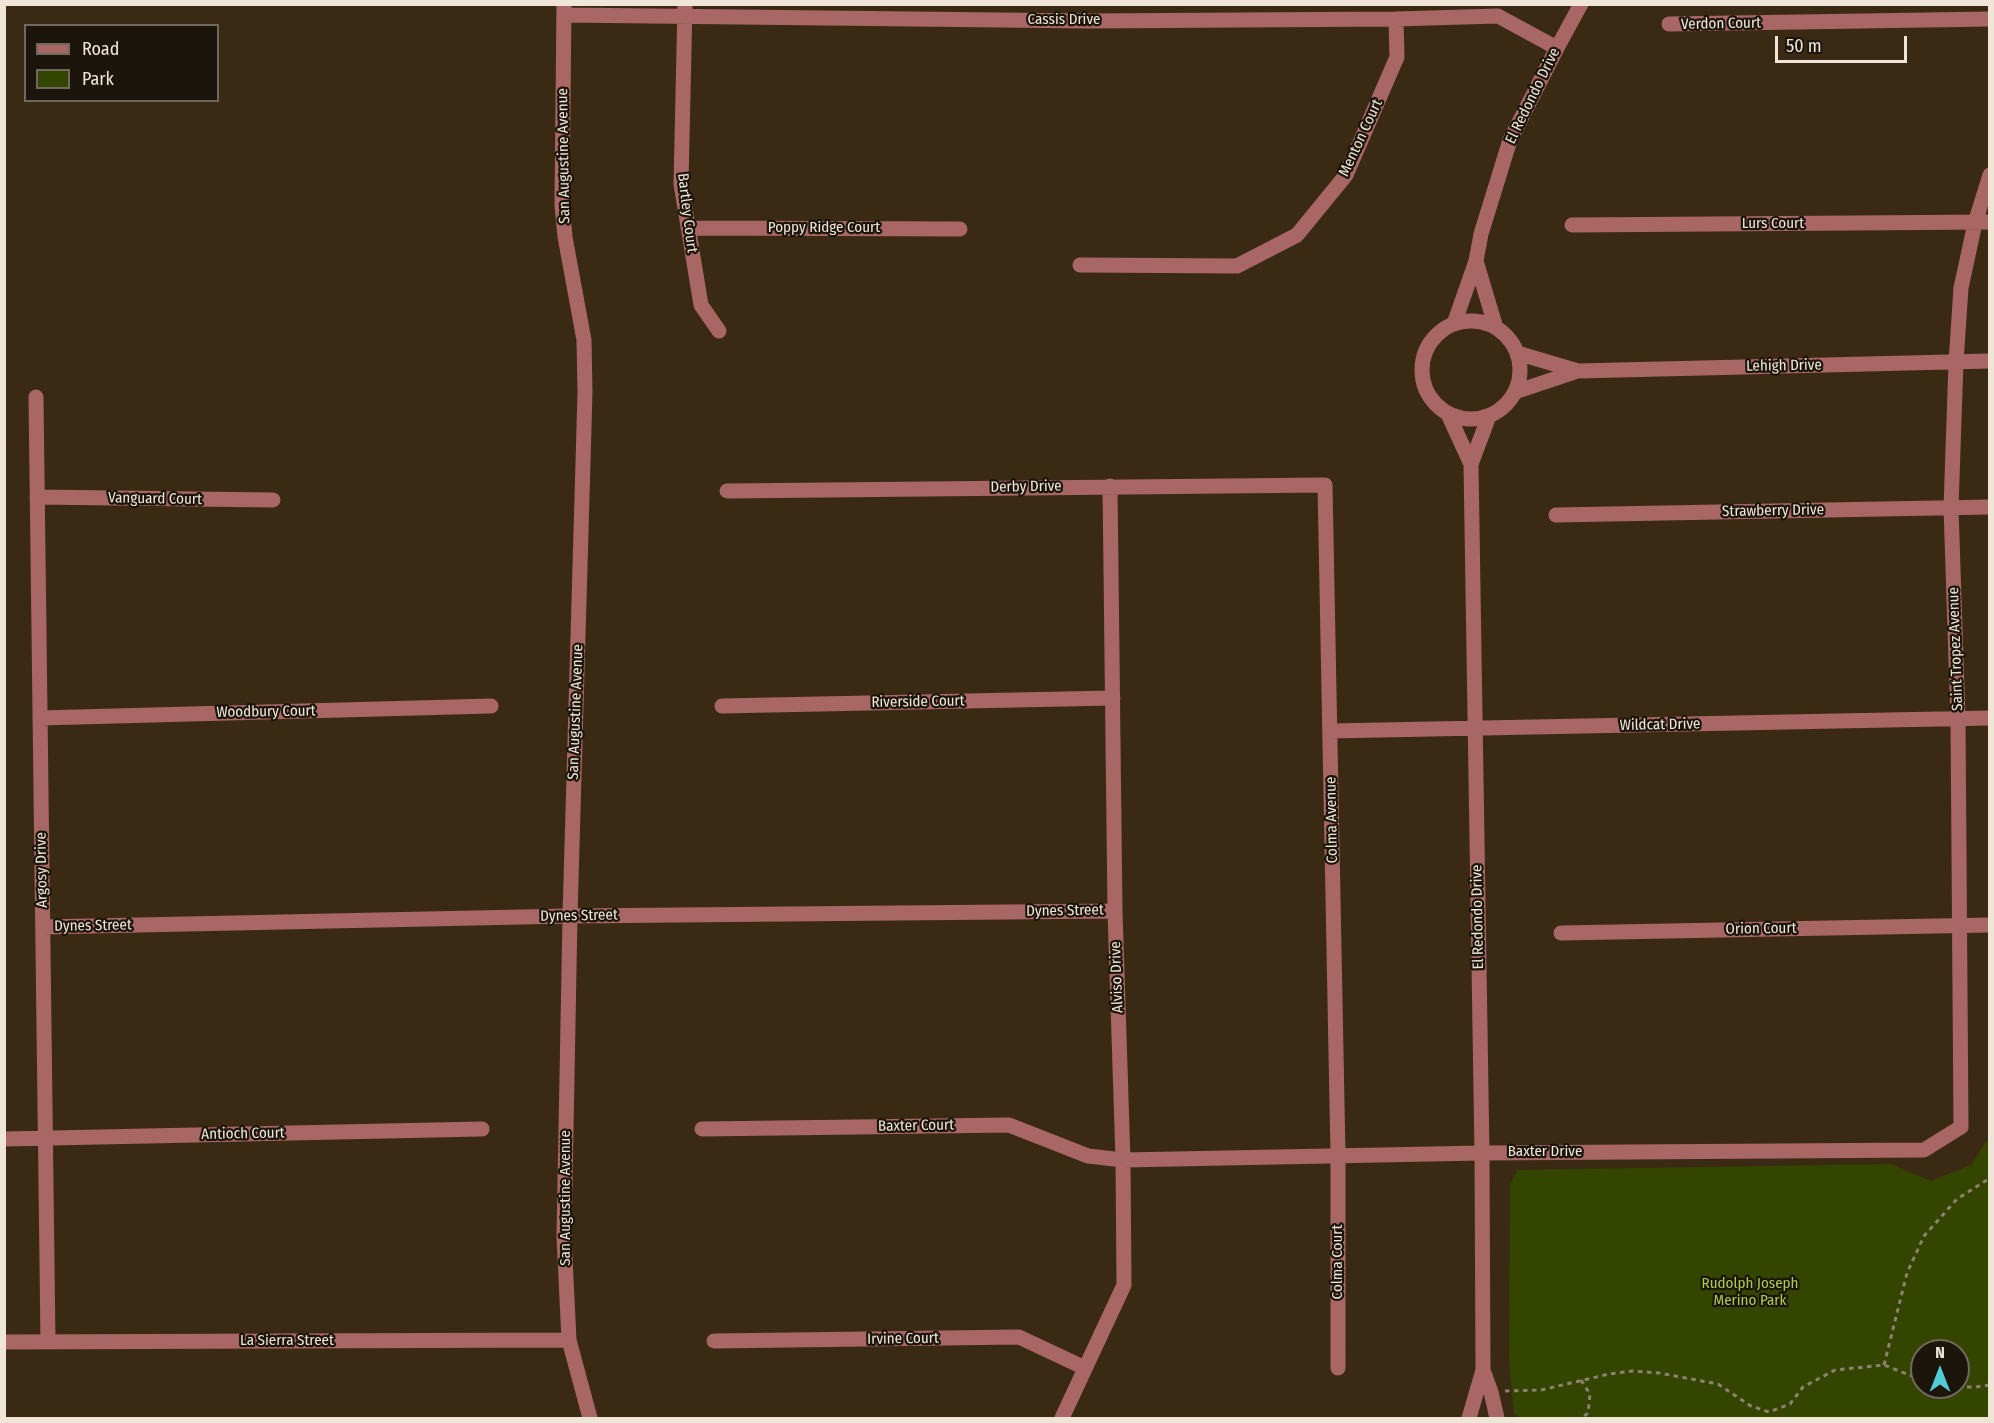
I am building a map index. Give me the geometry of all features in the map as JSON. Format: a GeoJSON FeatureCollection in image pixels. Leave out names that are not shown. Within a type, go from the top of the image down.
{"type":"FeatureCollection","features":[{"type":"Feature","properties":{"kind":"street"},"geometry":{"type":"LineString","coordinates":[[1088,4],[1088,21]]}},
{"type":"Feature","properties":{"kind":"street","name":"El Redondo Drive"},"geometry":{"type":"LineString","coordinates":[[1454,324],[1476,261],[1481,234],[1510,140],[1581,4]]}},
{"type":"Feature","properties":{"kind":"street","name":"Cassis Drive"},"geometry":{"type":"LineString","coordinates":[[564,10],[881,12],[1088,21],[1289,12],[1396,20],[1498,16],[1557,48]]}},
{"type":"Feature","properties":{"kind":"street","name":"San Augustine Avenue"},"geometry":{"type":"LineString","coordinates":[[564,10],[562,205],[565,237],[584,340],[585,392],[570,916],[564,1237],[569,1340],[590,1419]]}},
{"type":"Feature","properties":{"kind":"street","name":"Bartley Court"},"geometry":{"type":"LineString","coordinates":[[685,11],[681,184],[701,304],[719,331]]}},
{"type":"Feature","properties":{"kind":"street","name":"Menton Court"},"geometry":{"type":"LineString","coordinates":[[1080,265],[1237,266],[1297,236],[1346,176],[1397,57],[1396,20]]}},
{"type":"Feature","properties":{"kind":"street","name":"Verdon Court"},"geometry":{"type":"LineString","coordinates":[[1669,24],[1989,20]]}},
{"type":"Feature","properties":{"kind":"street","name":"Saint Tropez Avenue"},"geometry":{"type":"LineString","coordinates":[[1961,1127],[1958,719],[1951,508],[1961,288],[1982,223],[1989,175]]}},
{"type":"Feature","properties":{"kind":"street","name":"Lurs Court"},"geometry":{"type":"LineString","coordinates":[[1572,225],[1982,223]]}},
{"type":"Feature","properties":{"kind":"street","name":"Poppy Ridge Court"},"geometry":{"type":"LineString","coordinates":[[688,228],[960,229]]}},
{"type":"Feature","properties":{"kind":"street","name":"El Redondo Drive"},"geometry":{"type":"LineString","coordinates":[[1476,261],[1496,328]]}},
{"type":"Feature","properties":{"kind":"street"},"geometry":{"type":"LineString","coordinates":[[1468,321],[1483,322],[1496,328],[1509,339],[1517,353],[1520,366],[1515,392],[1504,406],[1489,416],[1461,419],[1448,414],[1435,404],[1426,391],[1421,375],[1423,359],[1429,344],[1440,332],[1454,324],[1468,321]]}},
{"type":"Feature","properties":{"kind":"street","name":"Lehigh Drive"},"geometry":{"type":"LineString","coordinates":[[1517,353],[1578,371]]}},
{"type":"Feature","properties":{"kind":"street","name":"Lehigh Drive"},"geometry":{"type":"LineString","coordinates":[[1515,392],[1578,371],[1989,361]]}},
{"type":"Feature","properties":{"kind":"street","name":"Argosy Drive"},"geometry":{"type":"LineString","coordinates":[[36,397],[48,1342]]}},
{"type":"Feature","properties":{"kind":"street","name":"El Redondo Drive"},"geometry":{"type":"LineString","coordinates":[[1448,414],[1471,464]]}},
{"type":"Feature","properties":{"kind":"street","name":"El Redondo Drive"},"geometry":{"type":"LineString","coordinates":[[1469,1419],[1483,1370],[1482,1153],[1471,464],[1489,416]]}},
{"type":"Feature","properties":{"kind":"street","name":"Derby Drive"},"geometry":{"type":"LineString","coordinates":[[727,491],[1325,485]]}},
{"type":"Feature","properties":{"kind":"street","name":"Colma Avenue"},"geometry":{"type":"LineString","coordinates":[[1325,485],[1338,1155]]}},
{"type":"Feature","properties":{"kind":"street","name":"Alviso Drive"},"geometry":{"type":"LineString","coordinates":[[1062,1419],[1124,1285],[1123,1160],[1115,911],[1110,486]]}},
{"type":"Feature","properties":{"kind":"street","name":"Vanguard Court"},"geometry":{"type":"LineString","coordinates":[[37,497],[273,500]]}},
{"type":"Feature","properties":{"kind":"street","name":"Strawberry Drive"},"geometry":{"type":"LineString","coordinates":[[1556,515],[1989,507]]}},
{"type":"Feature","properties":{"kind":"street","name":"Riverside Court"},"geometry":{"type":"LineString","coordinates":[[722,706],[1113,698]]}},
{"type":"Feature","properties":{"kind":"street","name":"Woodbury Court"},"geometry":{"type":"LineString","coordinates":[[40,718],[491,706]]}},
{"type":"Feature","properties":{"kind":"street","name":"Wildcat Drive"},"geometry":{"type":"LineString","coordinates":[[1330,731],[1989,718]]}},
{"type":"Feature","properties":{"kind":"street","name":"Dynes Street"},"geometry":{"type":"LineString","coordinates":[[43,927],[570,916],[1115,911]]}},
{"type":"Feature","properties":{"kind":"street","name":"Orion Court"},"geometry":{"type":"LineString","coordinates":[[1561,933],[1989,925]]}},
{"type":"Feature","properties":{"kind":"street","name":"Baxter Court"},"geometry":{"type":"LineString","coordinates":[[702,1129],[1009,1125],[1088,1156],[1123,1160]]}},
{"type":"Feature","properties":{"kind":"street","name":"Baxter Drive"},"geometry":{"type":"LineString","coordinates":[[1123,1160],[1482,1153],[1924,1150],[1961,1127]]}},
{"type":"Feature","properties":{"kind":"street","name":"Antioch Court"},"geometry":{"type":"LineString","coordinates":[[4,1139],[482,1129]]}},
{"type":"Feature","properties":{"kind":"street","name":"Colma Court"},"geometry":{"type":"LineString","coordinates":[[1338,1155],[1338,1368]]}},
{"type":"Feature","properties":{"kind":"street","name":"Irvine Court"},"geometry":{"type":"LineString","coordinates":[[714,1341],[1019,1337],[1085,1368]]}},
{"type":"Feature","properties":{"kind":"street","name":"La Sierra Street"},"geometry":{"type":"LineString","coordinates":[[4,1342],[569,1340]]}},
{"type":"Feature","properties":{"kind":"street","name":"El Redondo Drive"},"geometry":{"type":"LineString","coordinates":[[1483,1370],[1497,1419]]}},
{"type":"Feature","properties":{"kind":"path"},"geometry":{"type":"LineString","coordinates":[[1884,1365],[1907,1273],[1924,1236],[1957,1199],[1989,1178]]}},
{"type":"Feature","properties":{"kind":"path"},"geometry":{"type":"LineString","coordinates":[[1491,1392],[1541,1390],[1632,1371],[1659,1373],[1718,1384],[1751,1406],[1769,1412],[1790,1404],[1803,1387],[1835,1370],[1884,1365],[1910,1375]]}},
{"type":"Feature","properties":{"kind":"path"},"geometry":{"type":"LineString","coordinates":[[1581,1380],[1590,1394],[1588,1413],[1582,1419]]}},
{"type":"Feature","properties":{"kind":"path"},"geometry":{"type":"LineString","coordinates":[[1970,1388],[1989,1385]]}},
{"type":"Feature","properties":{"kind":"green space","name":"Rudolph Joseph Merino Park"},"geometry":{"type":"Polygon","coordinates":[[[1989,1138],[1989,1418],[1520,1418],[1514,1414],[1509,1358],[1510,1185],[1517,1170],[1890,1164],[1931,1181],[1971,1165],[1989,1138]]]}}]}
